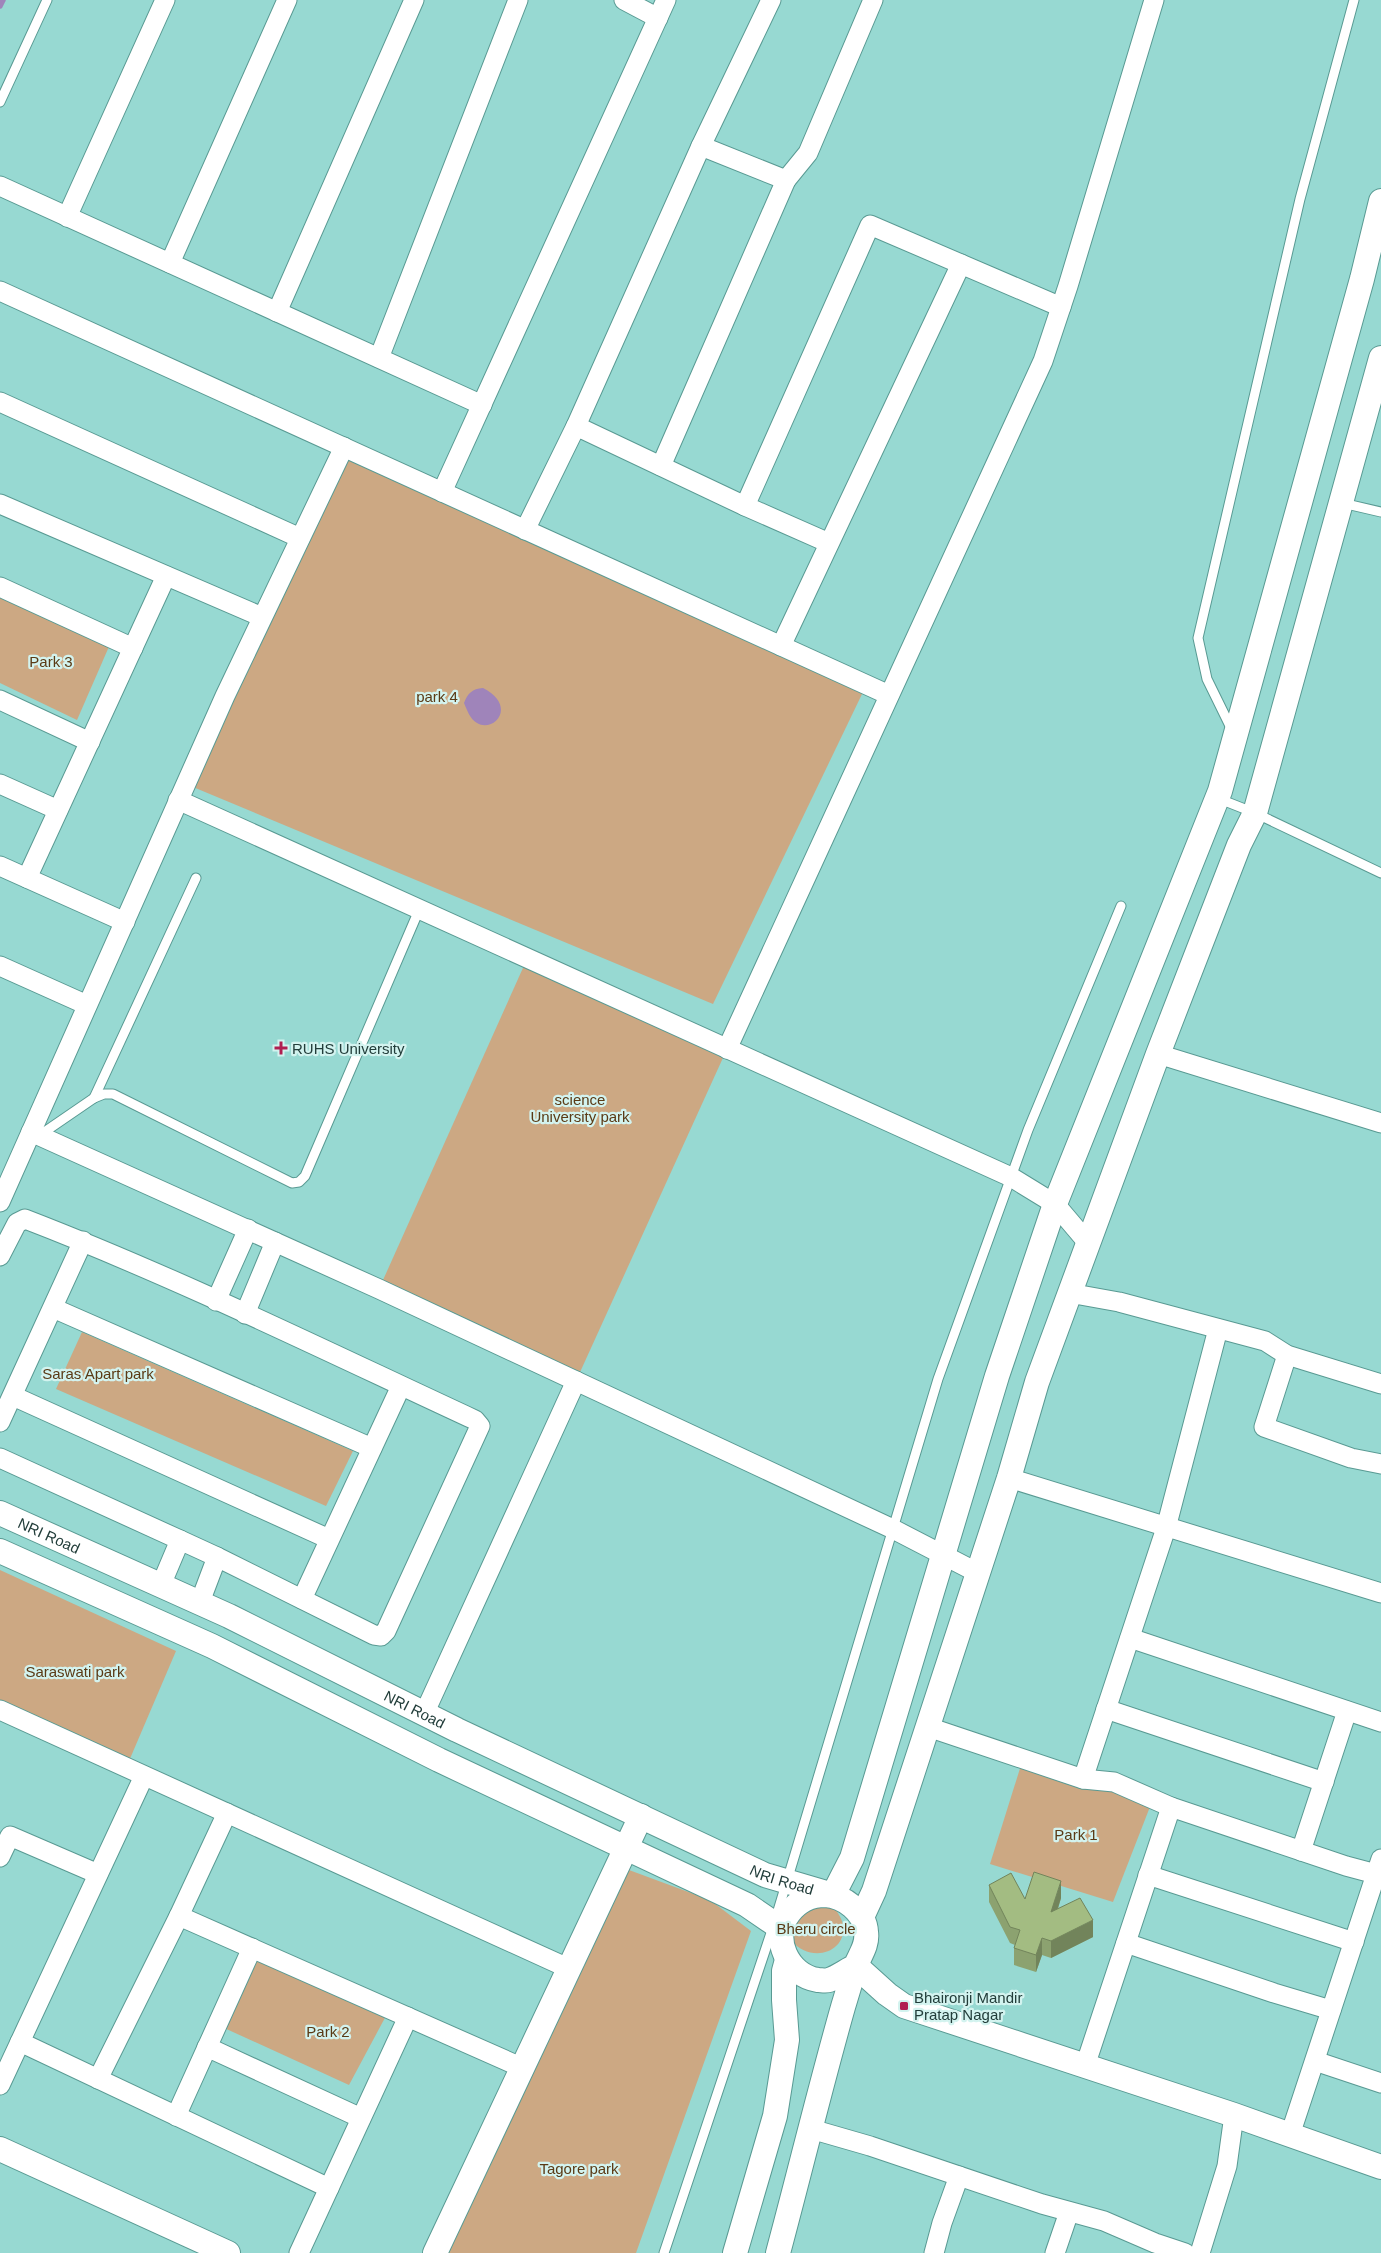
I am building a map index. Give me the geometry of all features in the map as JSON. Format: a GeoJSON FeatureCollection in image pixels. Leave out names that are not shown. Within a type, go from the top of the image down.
{"type":"FeatureCollection","features":[{"type":"Feature","properties":{"kind":"street"},"geometry":{"type":"LineString","coordinates":[[66,217],[165,0]]}},
{"type":"Feature","properties":{"kind":"street"},"geometry":{"type":"LineString","coordinates":[[170,263],[288,0]]}},
{"type":"Feature","properties":{"kind":"street"},"geometry":{"type":"LineString","coordinates":[[277,312],[414,0]]}},
{"type":"Feature","properties":{"kind":"street"},"geometry":{"type":"LineString","coordinates":[[379,358],[518,0]]}},
{"type":"Feature","properties":{"kind":"street"},"geometry":{"type":"LineString","coordinates":[[624,0],[658,18]]}},
{"type":"Feature","properties":{"kind":"street"},"geometry":{"type":"LineString","coordinates":[[442,492],[666,0]]}},
{"type":"Feature","properties":{"kind":"street"},"geometry":{"type":"LineString","coordinates":[[525,530],[576,426],[700,146],[770,0]]}},
{"type":"Feature","properties":{"kind":"street"},"geometry":{"type":"LineString","coordinates":[[661,466],[786,180],[808,153],[873,0]]}},
{"type":"Feature","properties":{"kind":"street"},"geometry":{"type":"LineString","coordinates":[[727,1049],[1043,361],[1061,308],[1154,0]]}},
{"type":"Feature","properties":{"kind":"street"},"geometry":{"type":"LineString","coordinates":[[700,146],[786,180]]}},
{"type":"Feature","properties":{"kind":"street"},"geometry":{"type":"LineString","coordinates":[[0,186],[482,405]]}},
{"type":"Feature","properties":{"kind":"street"},"geometry":{"type":"LineString","coordinates":[[834,1895],[852,1858],[997,1376],[1055,1204],[1217,798],[1362,279],[1381,201]]}},
{"type":"Feature","properties":{"kind":"street"},"geometry":{"type":"LineString","coordinates":[[745,506],[870,225],[1061,308]]}},
{"type":"Feature","properties":{"kind":"street"},"geometry":{"type":"LineString","coordinates":[[781,646],[961,264]]}},
{"type":"Feature","properties":{"kind":"street"},"geometry":{"type":"LineString","coordinates":[[0,291],[889,695]]}},
{"type":"Feature","properties":{"kind":"street"},"geometry":{"type":"LineString","coordinates":[[862,1917],[874,1891],[928,1727],[1009,1478],[1037,1382],[1158,1054],[1239,845],[1255,813],[1381,358]]}},
{"type":"Feature","properties":{"kind":"street"},"geometry":{"type":"LineString","coordinates":[[0,402],[300,538]]}},
{"type":"Feature","properties":{"kind":"street"},"geometry":{"type":"LineString","coordinates":[[576,426],[745,506],[829,543]]}},
{"type":"Feature","properties":{"kind":"street"},"geometry":{"type":"LineString","coordinates":[[0,1202],[35,1134],[87,1005],[178,800],[344,447]]}},
{"type":"Feature","properties":{"kind":"street"},"geometry":{"type":"LineString","coordinates":[[2,510],[166,576],[262,618]]}},
{"type":"Feature","properties":{"kind":"street"},"geometry":{"type":"LineString","coordinates":[[28,878],[166,576]]}},
{"type":"Feature","properties":{"kind":"street"},"geometry":{"type":"LineString","coordinates":[[0,587],[133,648]]}},
{"type":"Feature","properties":{"kind":"street"},"geometry":{"type":"LineString","coordinates":[[0,700],[90,742]]}},
{"type":"Feature","properties":{"kind":"street"},"geometry":{"type":"LineString","coordinates":[[0,784],[58,810]]}},
{"type":"Feature","properties":{"kind":"street"},"geometry":{"type":"LineString","coordinates":[[178,800],[1011,1177],[1055,1204],[1088,1243]]}},
{"type":"Feature","properties":{"kind":"street"},"geometry":{"type":"LineString","coordinates":[[0,866],[125,922]]}},
{"type":"Feature","properties":{"kind":"street"},"geometry":{"type":"LineString","coordinates":[[0,966],[87,1005]]}},
{"type":"Feature","properties":{"kind":"street"},"geometry":{"type":"LineString","coordinates":[[1158,1054],[1381,1123]]}},
{"type":"Feature","properties":{"kind":"street"},"geometry":{"type":"LineString","coordinates":[[35,1134],[248,1229],[893,1529],[978,1572]]}},
{"type":"Feature","properties":{"kind":"street"},"geometry":{"type":"LineString","coordinates":[[0,1256],[16,1223],[25,1219],[82,1241],[245,1314],[475,1420],[480,1426],[386,1631],[381,1636],[374,1635],[218,1557],[0,1458]]}},
{"type":"Feature","properties":{"kind":"street"},"geometry":{"type":"LineString","coordinates":[[216,1301],[248,1229]]}},
{"type":"Feature","properties":{"kind":"street"},"geometry":{"type":"LineString","coordinates":[[0,1422],[82,1241]]}},
{"type":"Feature","properties":{"kind":"street"},"geometry":{"type":"LineString","coordinates":[[245,1314],[275,1242]]}},
{"type":"Feature","properties":{"kind":"street"},"geometry":{"type":"LineString","coordinates":[[1069,1294],[1119,1302],[1265,1341],[1287,1355],[1381,1384]]}},
{"type":"Feature","properties":{"kind":"street"},"geometry":{"type":"LineString","coordinates":[[52,1308],[372,1448]]}},
{"type":"Feature","properties":{"kind":"street"},"geometry":{"type":"LineString","coordinates":[[1083,1779],[1166,1528],[1218,1329]]}},
{"type":"Feature","properties":{"kind":"street"},"geometry":{"type":"LineString","coordinates":[[1287,1355],[1264,1427],[1351,1458],[1381,1464]]}},
{"type":"Feature","properties":{"kind":"street"},"geometry":{"type":"LineString","coordinates":[[424,1714],[576,1382]]}},
{"type":"Feature","properties":{"kind":"street"},"geometry":{"type":"LineString","coordinates":[[302,1599],[401,1386]]}},
{"type":"Feature","properties":{"kind":"street"},"geometry":{"type":"LineString","coordinates":[[13,1396],[329,1539]]}},
{"type":"Feature","properties":{"kind":"street"},"geometry":{"type":"LineString","coordinates":[[1009,1478],[1381,1593]]}},
{"type":"Feature","properties":{"kind":"street","name":"NRI Road"},"geometry":{"type":"LineString","coordinates":[[0,1513],[200,1602],[424,1714],[765,1875],[834,1895]]}},
{"type":"Feature","properties":{"kind":"street"},"geometry":{"type":"LineString","coordinates":[[161,1585],[180,1540]]}},
{"type":"Feature","properties":{"kind":"street"},"geometry":{"type":"LineString","coordinates":[[0,1551],[212,1646],[438,1760],[747,1905],[778,1927],[787,1960],[798,1972],[812,1979],[828,1981],[856,1966]]}},
{"type":"Feature","properties":{"kind":"street"},"geometry":{"type":"LineString","coordinates":[[200,1602],[218,1557]]}},
{"type":"Feature","properties":{"kind":"street"},"geometry":{"type":"LineString","coordinates":[[1130,1638],[1381,1722]]}},
{"type":"Feature","properties":{"kind":"street"},"geometry":{"type":"LineString","coordinates":[[1106,1709],[1324,1782]]}},
{"type":"Feature","properties":{"kind":"street"},"geometry":{"type":"LineString","coordinates":[[0,1710],[570,1969]]}},
{"type":"Feature","properties":{"kind":"street"},"geometry":{"type":"LineString","coordinates":[[1301,1851],[1347,1711]]}},
{"type":"Feature","properties":{"kind":"street"},"geometry":{"type":"LineString","coordinates":[[928,1727],[1083,1779],[1114,1782],[1171,1807],[1301,1851],[1378,1866],[1290,2136]]}},
{"type":"Feature","properties":{"kind":"street"},"geometry":{"type":"LineString","coordinates":[[0,2085],[144,1776]]}},
{"type":"Feature","properties":{"kind":"street"},"geometry":{"type":"LineString","coordinates":[[1085,2066],[1171,1807]]}},
{"type":"Feature","properties":{"kind":"street"},"geometry":{"type":"LineString","coordinates":[[98,2079],[180,1916],[227,1813]]}},
{"type":"Feature","properties":{"kind":"street"},"geometry":{"type":"LineString","coordinates":[[435,2253],[641,1816]]}},
{"type":"Feature","properties":{"kind":"street"},"geometry":{"type":"LineString","coordinates":[[0,1857],[5,1834],[98,1874]]}},
{"type":"Feature","properties":{"kind":"street"},"geometry":{"type":"LineString","coordinates":[[1148,1875],[1354,1942]]}},
{"type":"Feature","properties":{"kind":"street"},"geometry":{"type":"LineString","coordinates":[[778,1927],[800,1901],[816,1895],[834,1895],[857,1909],[866,1929],[867,1941],[856,1966],[843,2007],[778,2253]]}},
{"type":"Feature","properties":{"kind":"street"},"geometry":{"type":"LineString","coordinates":[[180,1916],[523,2068]]}},
{"type":"Feature","properties":{"kind":"street"},"geometry":{"type":"LineString","coordinates":[[1126,1943],[1274,1993],[1332,2010]]}},
{"type":"Feature","properties":{"kind":"street"},"geometry":{"type":"LineString","coordinates":[[176,2116],[252,1948]]}},
{"type":"Feature","properties":{"kind":"street"},"geometry":{"type":"LineString","coordinates":[[735,2253],[775,2116],[787,2040],[784,1971],[787,1960]]}},
{"type":"Feature","properties":{"kind":"street"},"geometry":{"type":"LineString","coordinates":[[856,1966],[887,1994],[904,2006]]}},
{"type":"Feature","properties":{"kind":"street"},"geometry":{"type":"LineString","coordinates":[[843,2007],[859,1997],[904,2006],[1234,2115],[1381,2167]]}},
{"type":"Feature","properties":{"kind":"street"},"geometry":{"type":"LineString","coordinates":[[299,2253],[408,2017]]}},
{"type":"Feature","properties":{"kind":"street"},"geometry":{"type":"LineString","coordinates":[[20,2042],[329,2188]]}},
{"type":"Feature","properties":{"kind":"street"},"geometry":{"type":"LineString","coordinates":[[207,2047],[361,2118]]}},
{"type":"Feature","properties":{"kind":"street"},"geometry":{"type":"LineString","coordinates":[[1315,2061],[1381,2083]]}},
{"type":"Feature","properties":{"kind":"street"},"geometry":{"type":"LineString","coordinates":[[1200,2253],[1227,2166],[1234,2115]]}},
{"type":"Feature","properties":{"kind":"street"},"geometry":{"type":"LineString","coordinates":[[811,2129],[1069,2212],[1104,2221],[1155,2243],[1185,2253]]}},
{"type":"Feature","properties":{"kind":"street"},"geometry":{"type":"LineString","coordinates":[[0,2150],[228,2253]]}},
{"type":"Feature","properties":{"kind":"street"},"geometry":{"type":"LineString","coordinates":[[934,2253],[958,2176]]}},
{"type":"Feature","properties":{"kind":"street"},"geometry":{"type":"LineString","coordinates":[[1055,2253],[1069,2212]]}},
{"type":"Feature","properties":{"kind":"lane"},"geometry":{"type":"LineString","coordinates":[[0,102],[47,0]]}},
{"type":"Feature","properties":{"kind":"lane"},"geometry":{"type":"LineString","coordinates":[[1235,737],[1207,679],[1198,638],[1300,199],[1354,0]]}},
{"type":"Feature","properties":{"kind":"lane"},"geometry":{"type":"LineString","coordinates":[[1341,502],[1381,512]]}},
{"type":"Feature","properties":{"kind":"lane"},"geometry":{"type":"LineString","coordinates":[[1217,798],[1255,813],[1381,873]]}},
{"type":"Feature","properties":{"kind":"lane"},"geometry":{"type":"LineString","coordinates":[[94,1098],[196,878]]}},
{"type":"Feature","properties":{"kind":"lane"},"geometry":{"type":"LineString","coordinates":[[664,2253],[778,1927],[785,1880],[938,1379],[1028,1130],[1121,906]]}},
{"type":"Feature","properties":{"kind":"lane"},"geometry":{"type":"LineString","coordinates":[[35,1134],[94,1098],[104,1094],[113,1094],[292,1183],[300,1182],[305,1176],[419,910]]}},
{"type":"Feature","properties":{"kind":"green space","name":"park 4"},"geometry":{"type":"Polygon","coordinates":[[[346,459],[863,692],[713,1004],[193,787],[346,459]]]}},
{"type":"Feature","properties":{"kind":"green space","name":"Park 3"},"geometry":{"type":"Polygon","coordinates":[[[0,591],[111,642],[77,720],[0,683],[0,591]]]}},
{"type":"Feature","properties":{"kind":"green space","name":"science University park"},"geometry":{"type":"Polygon","coordinates":[[[527,959],[727,1049],[576,1381],[379,1289],[527,959]]]}},
{"type":"Feature","properties":{"kind":"green space","name":"Saras Apart park"},"geometry":{"type":"Polygon","coordinates":[[[82,1332],[353,1451],[326,1506],[56,1389],[82,1332]]]}},
{"type":"Feature","properties":{"kind":"green space","name":"Saraswati park"},"geometry":{"type":"Polygon","coordinates":[[[0,1570],[176,1651],[129,1761],[0,1702],[0,1570]]]}},
{"type":"Feature","properties":{"kind":"green space","name":"Park 1"},"geometry":{"type":"Polygon","coordinates":[[[1022,1762],[1153,1799],[1113,1902],[990,1864],[1022,1762]]]}},
{"type":"Feature","properties":{"kind":"green space","name":"Tagore park"},"geometry":{"type":"Polygon","coordinates":[[[629,1870],[710,1900],[751,1931],[636,2253],[448,2253],[629,1870]]]}},
{"type":"Feature","properties":{"kind":"green space","name":"Bheru circle"},"geometry":{"type":"Polygon","coordinates":[[[832,1904],[843,1925],[843,1935],[839,1943],[826,1952],[817,1953],[808,1952],[791,1940],[797,1909],[832,1904]]]}},
{"type":"Feature","properties":{"kind":"green space","name":"Park 2"},"geometry":{"type":"Polygon","coordinates":[[[250,1953],[387,2014],[349,2085],[222,2027],[250,1953]]]}},
{"type":"Feature","properties":{"kind":"shaded area"},"geometry":{"type":"Polygon","coordinates":[[[483,688],[499,702],[501,710],[496,721],[484,725],[472,719],[464,703],[471,692],[483,688]]]}},
{"type":"Feature","properties":{"kind":"building"},"geometry":{"type":"Polygon","coordinates":[[[1034,1872],[1061,1881],[1051,1912],[1080,1898],[1093,1920],[1051,1941],[1042,1938],[1036,1955],[1014,1948],[1020,1930],[1010,1927],[989,1885],[1011,1873],[1025,1899],[1034,1872]]]}},
{"type":"Feature","properties":{"kind":"waterway"},"geometry":{"type":"LineString","coordinates":[[0,6],[3,0]]}},
{"type":"Feature","properties":{"kind":"place","name":"RUHS University"},"geometry":{"type":"Point","coordinates":[281,1048]}},
{"type":"Feature","properties":{"kind":"place","name":"Bhaironji Mandir Pratap Nagar"},"geometry":{"type":"Point","coordinates":[904,2006]}}]}
